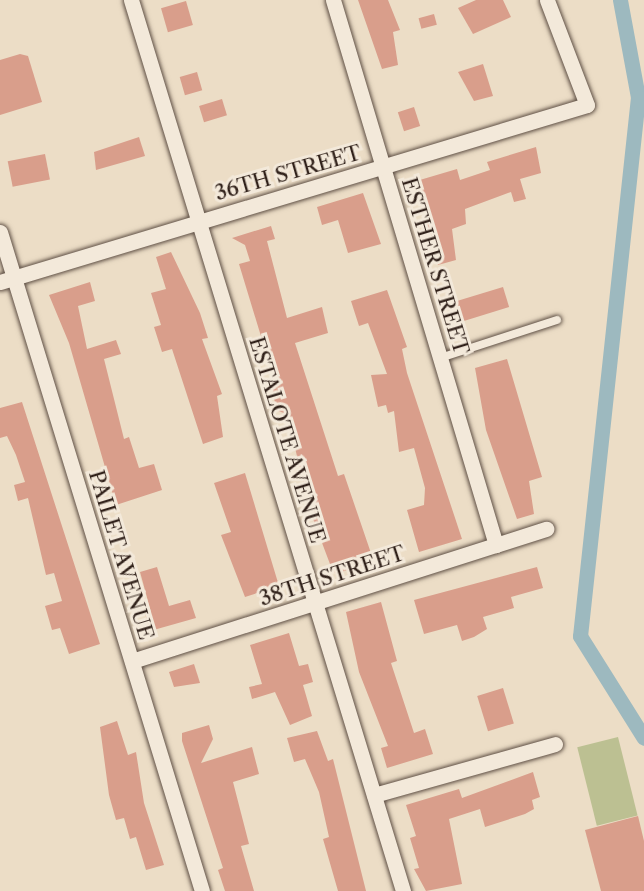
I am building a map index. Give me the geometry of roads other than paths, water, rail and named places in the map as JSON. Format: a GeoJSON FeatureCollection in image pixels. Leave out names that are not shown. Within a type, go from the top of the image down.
{"type":"FeatureCollection","features":[{"type":"Feature","properties":{"kind":"street","name":"ESTALOTE AVENUE"},"geometry":{"type":"LineString","coordinates":[[131,0],[404,891]]}},
{"type":"Feature","properties":{"kind":"street","name":"ESTHER STREET"},"geometry":{"type":"LineString","coordinates":[[333,0],[496,545]]}},
{"type":"Feature","properties":{"kind":"street","name":"36TH STREET"},"geometry":{"type":"LineString","coordinates":[[7,280],[199,220],[587,105],[547,0]]}},
{"type":"Feature","properties":{"kind":"street","name":"PAILET AVENUE"},"geometry":{"type":"LineString","coordinates":[[0,232],[7,280],[132,661],[202,891]]}},
{"type":"Feature","properties":{"kind":"street","name":"38TH STREET"},"geometry":{"type":"LineString","coordinates":[[132,661],[546,529]]}},
{"type":"Feature","properties":{"kind":"street"},"geometry":{"type":"LineString","coordinates":[[374,795],[555,744]]}},
{"type":"Feature","properties":{"kind":"lane"},"geometry":{"type":"LineString","coordinates":[[440,357],[557,320]]}},
{"type":"Feature","properties":{"kind":"waterway"},"geometry":{"type":"LineString","coordinates":[[620,0],[638,97],[580,636],[644,738]]}}]}
